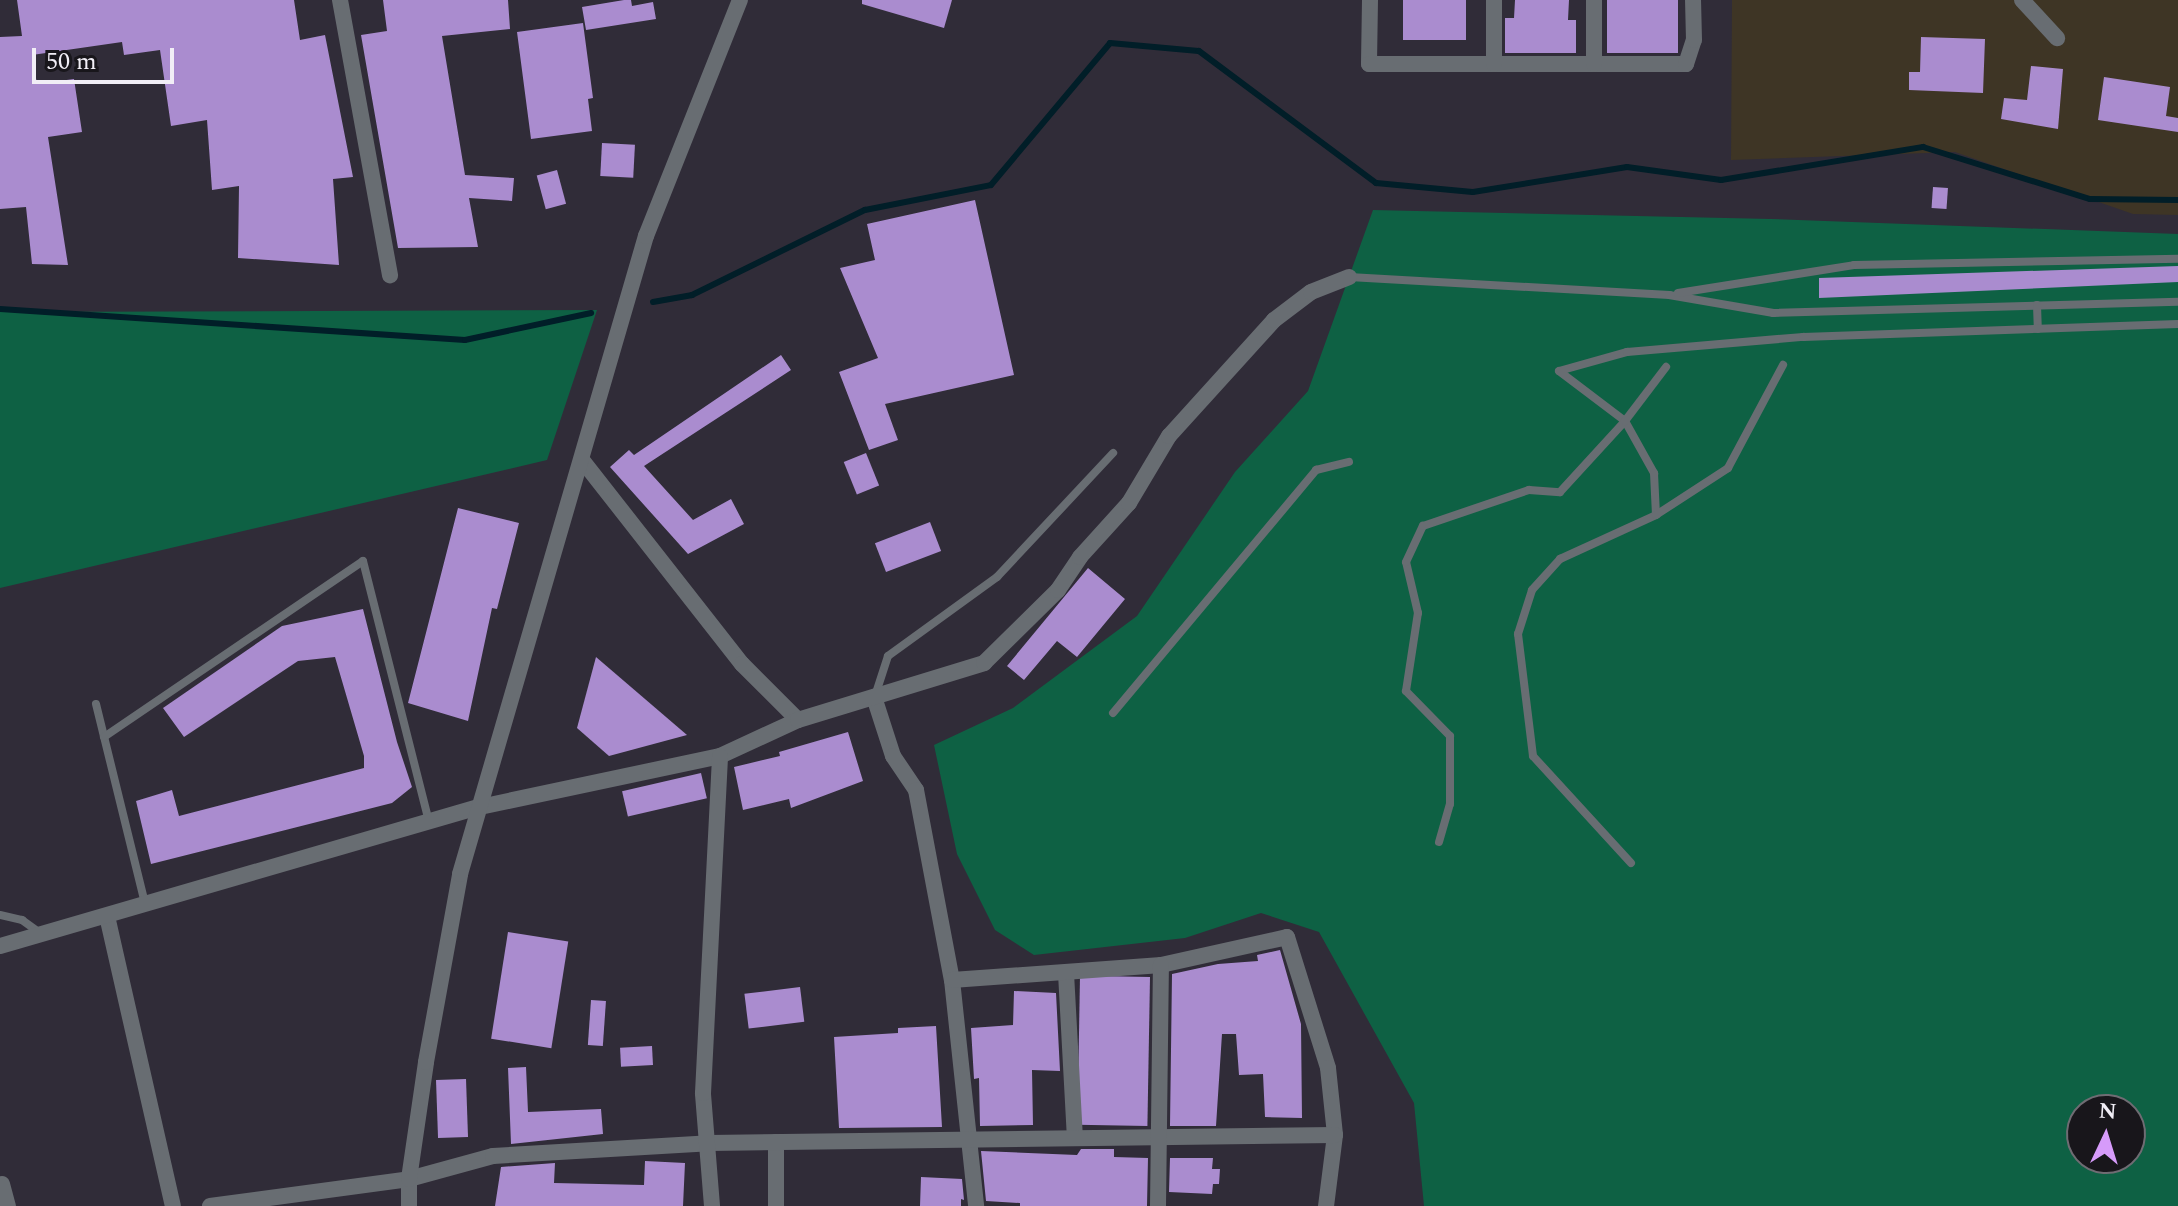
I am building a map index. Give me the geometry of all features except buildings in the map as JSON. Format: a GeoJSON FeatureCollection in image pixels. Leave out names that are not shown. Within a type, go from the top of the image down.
{"type":"FeatureCollection","features":[{"type":"Feature","properties":{"kind":"street"},"geometry":{"type":"LineString","coordinates":[[340,0],[390,275]]}},
{"type":"Feature","properties":{"kind":"street"},"geometry":{"type":"LineString","coordinates":[[409,1206],[409,1179],[460,874],[646,236],[740,0]]}},
{"type":"Feature","properties":{"kind":"street"},"geometry":{"type":"LineString","coordinates":[[1370,0],[1369,64],[1686,64],[1694,40],[1693,0]]}},
{"type":"Feature","properties":{"kind":"street"},"geometry":{"type":"LineString","coordinates":[[1494,0],[1494,64]]}},
{"type":"Feature","properties":{"kind":"street"},"geometry":{"type":"LineString","coordinates":[[1594,0],[1594,64]]}},
{"type":"Feature","properties":{"kind":"street"},"geometry":{"type":"LineString","coordinates":[[2022,0],[2057,38]]}},
{"type":"Feature","properties":{"kind":"street"},"geometry":{"type":"LineString","coordinates":[[0,946],[480,807],[720,756],[798,720],[984,663],[1058,590],[1080,557],[1129,503],[1169,436],[1274,320],[1311,292],[1349,277]]}},
{"type":"Feature","properties":{"kind":"street"},"geometry":{"type":"LineString","coordinates":[[582,460],[742,664],[798,720]]}},
{"type":"Feature","properties":{"kind":"street"},"geometry":{"type":"LineString","coordinates":[[874,697],[893,756],[916,790],[952,980],[976,1206]]}},
{"type":"Feature","properties":{"kind":"street"},"geometry":{"type":"LineString","coordinates":[[712,1206],[703,1093],[720,756]]}},
{"type":"Feature","properties":{"kind":"street"},"geometry":{"type":"LineString","coordinates":[[107,916],[173,1206]]}},
{"type":"Feature","properties":{"kind":"street"},"geometry":{"type":"LineString","coordinates":[[952,980],[1161,965],[1287,937],[1328,1068],[1335,1135],[1326,1206]]}},
{"type":"Feature","properties":{"kind":"street"},"geometry":{"type":"LineString","coordinates":[[1158,1206],[1161,965]]}},
{"type":"Feature","properties":{"kind":"street"},"geometry":{"type":"LineString","coordinates":[[1066,973],[1075,1137]]}},
{"type":"Feature","properties":{"kind":"street"},"geometry":{"type":"LineString","coordinates":[[210,1206],[409,1179],[493,1156],[709,1143],[1335,1135]]}},
{"type":"Feature","properties":{"kind":"street"},"geometry":{"type":"LineString","coordinates":[[776,1142],[776,1206]]}},
{"type":"Feature","properties":{"kind":"street"},"geometry":{"type":"LineString","coordinates":[[1,1182],[8,1206]]}},
{"type":"Feature","properties":{"kind":"lane"},"geometry":{"type":"LineString","coordinates":[[1669,295],[1854,265],[2178,259]]}},
{"type":"Feature","properties":{"kind":"lane"},"geometry":{"type":"LineString","coordinates":[[1349,277],[1669,295],[1773,313],[2178,302]]}},
{"type":"Feature","properties":{"kind":"lane"},"geometry":{"type":"LineString","coordinates":[[2037,305],[2038,329]]}},
{"type":"Feature","properties":{"kind":"lane"},"geometry":{"type":"LineString","coordinates":[[1656,515],[1654,473],[1625,421],[1559,371],[1627,352],[1803,337],[2178,324]]}},
{"type":"Feature","properties":{"kind":"lane"},"geometry":{"type":"LineString","coordinates":[[1631,863],[1533,756],[1518,634],[1532,590],[1560,559],[1656,515],[1728,468],[1783,365]]}},
{"type":"Feature","properties":{"kind":"lane"},"geometry":{"type":"LineString","coordinates":[[1439,842],[1450,804],[1450,736],[1406,691],[1418,613],[1406,562],[1423,526],[1529,490],[1560,492],[1625,421],[1666,367]]}},
{"type":"Feature","properties":{"kind":"lane"},"geometry":{"type":"LineString","coordinates":[[874,697],[888,656],[997,577],[1113,453]]}},
{"type":"Feature","properties":{"kind":"lane"},"geometry":{"type":"LineString","coordinates":[[1113,713],[1316,470],[1349,462]]}},
{"type":"Feature","properties":{"kind":"lane"},"geometry":{"type":"LineString","coordinates":[[104,737],[363,561],[429,822]]}},
{"type":"Feature","properties":{"kind":"lane"},"geometry":{"type":"LineString","coordinates":[[96,704],[145,905]]}},
{"type":"Feature","properties":{"kind":"lane"},"geometry":{"type":"LineString","coordinates":[[0,915],[22,920],[42,935]]}},
{"type":"Feature","properties":{"kind":"shaded area"},"geometry":{"type":"Polygon","coordinates":[[[1732,0],[2178,0],[2178,215],[2133,214],[1955,152],[1731,160],[1732,0]]]}},
{"type":"Feature","properties":{"kind":"green space"},"geometry":{"type":"Polygon","coordinates":[[[1373,210],[1771,219],[2178,234],[2178,1206],[1424,1206],[1414,1103],[1319,932],[1261,913],[1185,938],[1034,955],[995,930],[957,854],[934,745],[1013,708],[1137,616],[1235,472],[1308,391],[1373,210]]]}},
{"type":"Feature","properties":{"kind":"green space"},"geometry":{"type":"Polygon","coordinates":[[[597,310],[547,460],[0,588],[0,312],[597,310]]]}},
{"type":"Feature","properties":{"kind":"waterway"},"geometry":{"type":"LineString","coordinates":[[653,302],[692,295],[865,210],[991,185],[1110,43],[1199,51],[1376,183],[1473,192],[1627,167],[1721,180],[1923,147],[2090,199],[2178,200]]}},
{"type":"Feature","properties":{"kind":"waterway"},"geometry":{"type":"LineString","coordinates":[[0,309],[465,340],[591,313]]}}]}
